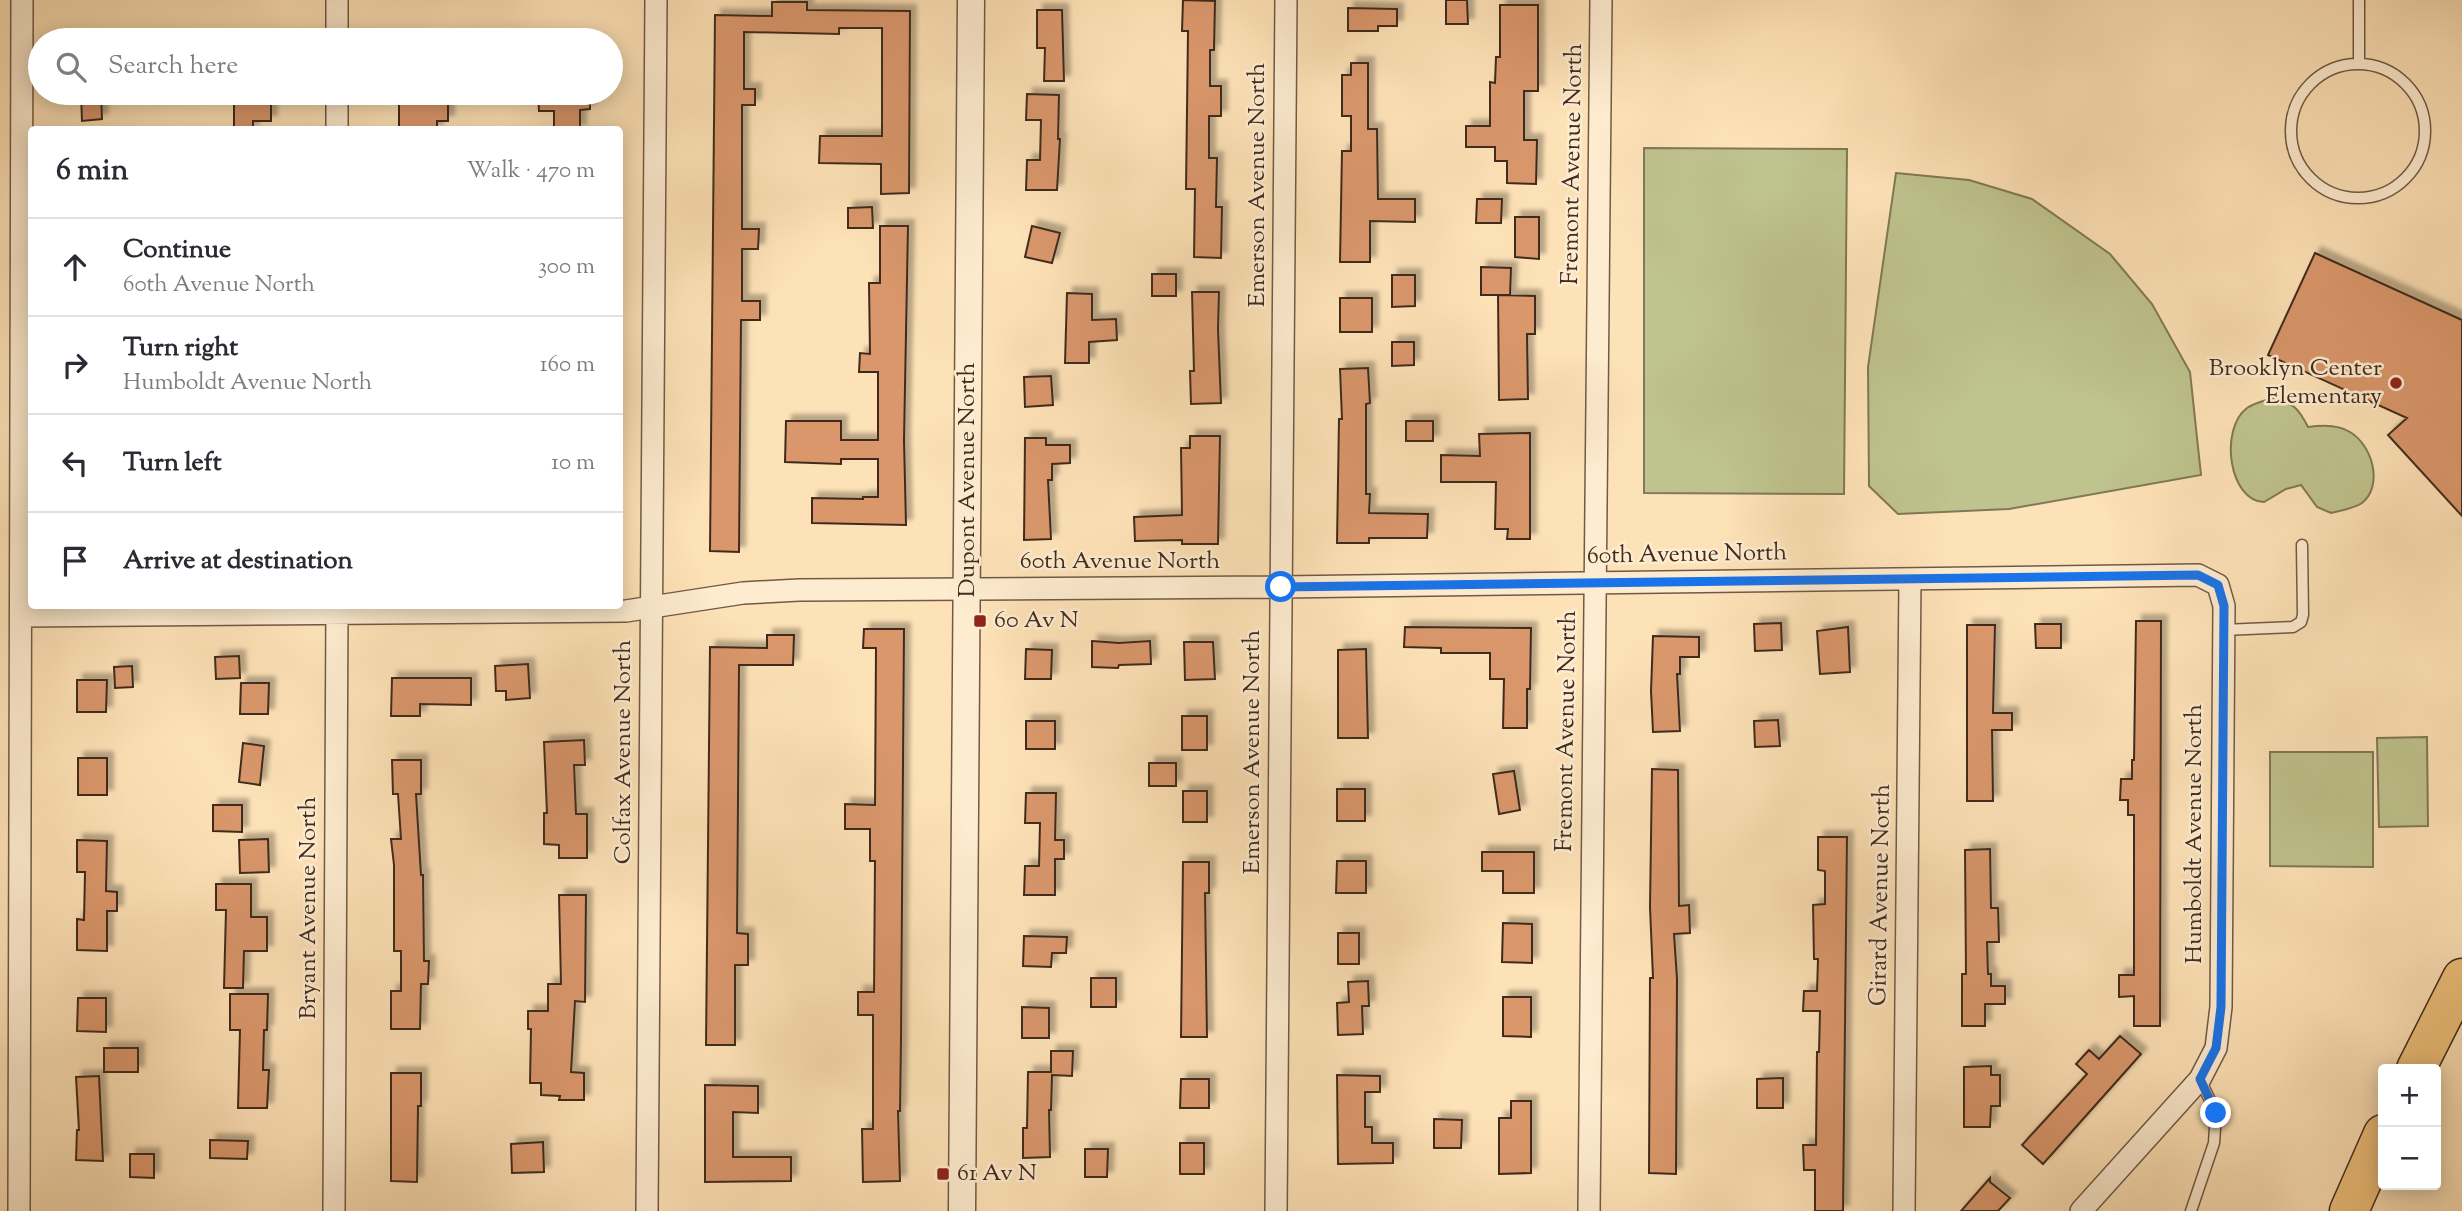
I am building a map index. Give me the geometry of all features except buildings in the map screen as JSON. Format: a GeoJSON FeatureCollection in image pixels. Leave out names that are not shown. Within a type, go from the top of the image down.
{"type":"FeatureCollection","features":[{"type":"Feature","properties":{"kind":"highway"},"geometry":{"type":"LineString","coordinates":[[2419,1064],[2462,978]]}},
{"type":"Feature","properties":{"kind":"highway"},"geometry":{"type":"LineString","coordinates":[[2349,1211],[2378,1145]]}},
{"type":"Feature","properties":{"kind":"street"},"geometry":{"type":"LineString","coordinates":[[19,1211],[22,0]]}},
{"type":"Feature","properties":{"kind":"street"},"geometry":{"type":"LineString","coordinates":[[337,0],[337,28]]}},
{"type":"Feature","properties":{"kind":"street","name":"Colfax Avenue North"},"geometry":{"type":"LineString","coordinates":[[647,1211],[656,0]]}},
{"type":"Feature","properties":{"kind":"street","name":"Dupont Avenue North"},"geometry":{"type":"LineString","coordinates":[[962,1211],[971,0]]}},
{"type":"Feature","properties":{"kind":"street","name":"Emerson Avenue North"},"geometry":{"type":"LineString","coordinates":[[1276,1211],[1286,0]]}},
{"type":"Feature","properties":{"kind":"street","name":"Fremont Avenue North"},"geometry":{"type":"LineString","coordinates":[[1589,1211],[1601,0]]}},
{"type":"Feature","properties":{"kind":"street"},"geometry":{"type":"LineString","coordinates":[[337,105],[337,126]]}},
{"type":"Feature","properties":{"kind":"street","name":"60th Avenue North"},"geometry":{"type":"LineString","coordinates":[[21,616],[337,610],[626,611],[743,593],[799,590],[1281,587],[2198,575],[2218,585]]}},
{"type":"Feature","properties":{"kind":"street","name":"Girard Avenue North"},"geometry":{"type":"LineString","coordinates":[[1904,1211],[1910,579]]}},
{"type":"Feature","properties":{"kind":"street","name":"Humboldt Avenue North"},"geometry":{"type":"LineString","coordinates":[[2081,1211],[2200,1079],[2216,1048],[2221,1007],[2224,606],[2218,585]]}},
{"type":"Feature","properties":{"kind":"street","name":"Bryant Avenue North"},"geometry":{"type":"LineString","coordinates":[[334,1211],[337,610]]}},
{"type":"Feature","properties":{"kind":"lane"},"geometry":{"type":"LineString","coordinates":[[2359,0],[2359,64]]}},
{"type":"Feature","properties":{"kind":"lane"},"geometry":{"type":"LineString","coordinates":[[2359,64],[2380,68],[2399,78],[2414,93],[2423,112],[2426,134],[2421,155],[2411,173],[2395,188],[2375,196],[2354,198],[2331,193],[2312,181],[2298,162],[2291,140],[2291,117],[2300,96],[2316,78],[2336,67],[2359,64]]}},
{"type":"Feature","properties":{"kind":"lane"},"geometry":{"type":"LineString","coordinates":[[2223,629],[2293,627],[2301,622],[2302,545]]}},
{"type":"Feature","properties":{"kind":"lane"},"geometry":{"type":"LineString","coordinates":[[2191,1211],[2214,1143],[2216,1113],[2200,1079]]}},
{"type":"Feature","properties":{"kind":"green space"},"geometry":{"type":"Polygon","coordinates":[[[1644,148],[1847,149],[1844,494],[1644,493],[1644,148]]]}},
{"type":"Feature","properties":{"kind":"green space"},"geometry":{"type":"Polygon","coordinates":[[[1896,173],[1969,180],[2032,199],[2110,254],[2152,304],[2190,372],[2201,475],[2009,509],[1898,514],[1869,486],[1868,367],[1896,173]]]}},
{"type":"Feature","properties":{"kind":"green space"},"geometry":{"type":"Polygon","coordinates":[[[2272,398],[2294,407],[2308,427],[2335,426],[2358,438],[2369,455],[2374,476],[2369,495],[2362,503],[2331,513],[2317,507],[2301,485],[2286,489],[2264,502],[2252,499],[2243,490],[2232,463],[2233,431],[2238,418],[2247,408],[2272,398]]]}},
{"type":"Feature","properties":{"kind":"green space"},"geometry":{"type":"Polygon","coordinates":[[[2427,737],[2428,826],[2379,827],[2377,738],[2427,737]]]}},
{"type":"Feature","properties":{"kind":"green space"},"geometry":{"type":"Polygon","coordinates":[[[2270,752],[2373,752],[2373,867],[2270,866],[2270,752]]]}},
{"type":"Feature","properties":{"kind":"place","name":"Brooklyn Center Elementary"},"geometry":{"type":"Point","coordinates":[2396,383]}},
{"type":"Feature","properties":{"kind":"place","name":"60 Av N"},"geometry":{"type":"Point","coordinates":[980,621]}},
{"type":"Feature","properties":{"kind":"place","name":"61 Av N"},"geometry":{"type":"Point","coordinates":[943,1174]}},
{"type":"Feature","properties":{"kind":"route"},"geometry":{"type":"LineString","coordinates":[[1281,587],[2198,575],[2218,585],[2224,606],[2221,1007],[2216,1048],[2200,1079],[2216,1113]]}}]}
